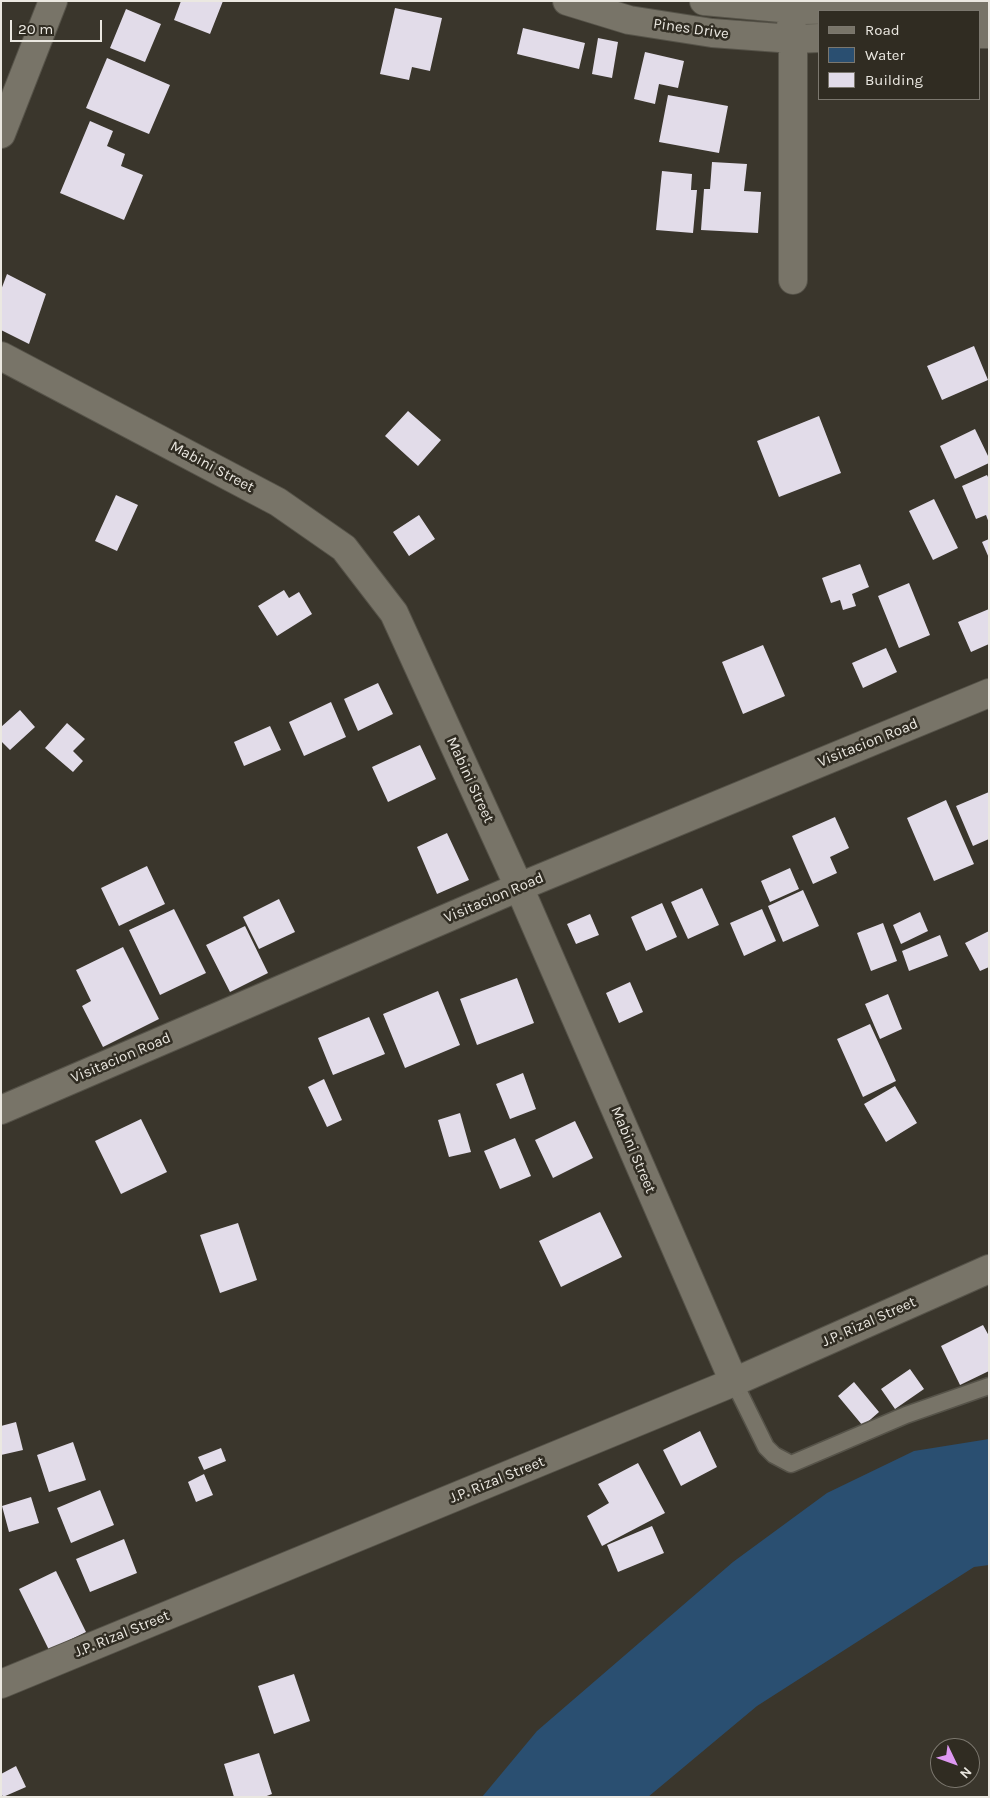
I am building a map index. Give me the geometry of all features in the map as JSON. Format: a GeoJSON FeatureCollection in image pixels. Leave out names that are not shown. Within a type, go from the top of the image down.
{"type":"FeatureCollection","features":[{"type":"Feature","properties":{"kind":"street"},"geometry":{"type":"LineString","coordinates":[[1,134],[53,1]]}},
{"type":"Feature","properties":{"kind":"street","name":"Pines Drive"},"geometry":{"type":"LineString","coordinates":[[567,1],[629,20],[712,33],[806,39]]}},
{"type":"Feature","properties":{"kind":"street","name":"Pines Drive"},"geometry":{"type":"LineString","coordinates":[[704,1],[803,10],[989,7]]}},
{"type":"Feature","properties":{"kind":"street"},"geometry":{"type":"LineString","coordinates":[[790,9],[806,39],[793,280]]}},
{"type":"Feature","properties":{"kind":"street","name":"Mabini Street"},"geometry":{"type":"LineString","coordinates":[[1,356],[278,502],[344,548],[394,613],[518,887],[734,1382]]}},
{"type":"Feature","properties":{"kind":"street","name":"Visitacion Road"},"geometry":{"type":"LineString","coordinates":[[1,1110],[518,887],[989,693]]}},
{"type":"Feature","properties":{"kind":"street","name":"J.P. Rizal Street"},"geometry":{"type":"LineString","coordinates":[[1,1684],[734,1382],[989,1269]]}},
{"type":"Feature","properties":{"kind":"lane"},"geometry":{"type":"LineString","coordinates":[[734,1382],[766,1447],[774,1455],[791,1464],[906,1415],[989,1386]]}},
{"type":"Feature","properties":{"kind":"water"},"geometry":{"type":"Polygon","coordinates":[[[989,1439],[989,1565],[974,1567],[757,1706],[648,1797],[482,1797],[537,1731],[733,1562],[827,1493],[914,1451],[989,1439]]]}},
{"type":"Feature","properties":{"kind":"building"},"geometry":{"type":"Polygon","coordinates":[[[181,1],[223,1],[210,34],[174,20],[181,1]]]}},
{"type":"Feature","properties":{"kind":"building"},"geometry":{"type":"Polygon","coordinates":[[[395,8],[442,18],[430,71],[412,67],[409,80],[380,74],[395,8]]]}},
{"type":"Feature","properties":{"kind":"building"},"geometry":{"type":"Polygon","coordinates":[[[126,9],[161,24],[145,62],[110,48],[126,9]]]}},
{"type":"Feature","properties":{"kind":"building"},"geometry":{"type":"Polygon","coordinates":[[[523,28],[585,43],[579,69],[517,54],[523,28]]]}},
{"type":"Feature","properties":{"kind":"building"},"geometry":{"type":"Polygon","coordinates":[[[598,38],[618,42],[612,78],[592,74],[598,38]]]}},
{"type":"Feature","properties":{"kind":"building"},"geometry":{"type":"Polygon","coordinates":[[[645,52],[684,61],[678,88],[659,84],[655,104],[634,99],[645,52]]]}},
{"type":"Feature","properties":{"kind":"building"},"geometry":{"type":"Polygon","coordinates":[[[107,58],[170,85],[149,134],[86,108],[107,58]]]}},
{"type":"Feature","properties":{"kind":"building"},"geometry":{"type":"Polygon","coordinates":[[[668,95],[728,106],[719,153],[659,142],[668,95]]]}},
{"type":"Feature","properties":{"kind":"building"},"geometry":{"type":"Polygon","coordinates":[[[90,121],[113,131],[107,146],[125,154],[121,166],[143,175],[124,220],[60,193],[90,121]]]}},
{"type":"Feature","properties":{"kind":"building"},"geometry":{"type":"Polygon","coordinates":[[[712,162],[747,164],[744,191],[761,192],[758,233],[701,230],[704,189],[710,189],[712,162]]]}},
{"type":"Feature","properties":{"kind":"building"},"geometry":{"type":"Polygon","coordinates":[[[662,171],[692,174],[691,190],[697,190],[693,233],[656,230],[662,171]]]}},
{"type":"Feature","properties":{"kind":"building"},"geometry":{"type":"Polygon","coordinates":[[[7,274],[46,294],[29,344],[1,330],[1,290],[7,274]]]}},
{"type":"Feature","properties":{"kind":"building"},"geometry":{"type":"Polygon","coordinates":[[[974,346],[988,380],[942,400],[927,366],[974,346]]]}},
{"type":"Feature","properties":{"kind":"building"},"geometry":{"type":"Polygon","coordinates":[[[408,411],[441,440],[418,466],[385,436],[408,411]]]}},
{"type":"Feature","properties":{"kind":"building"},"geometry":{"type":"Polygon","coordinates":[[[819,416],[841,473],[779,497],[757,441],[819,416]]]}},
{"type":"Feature","properties":{"kind":"building"},"geometry":{"type":"Polygon","coordinates":[[[975,429],[989,458],[989,463],[955,479],[940,446],[975,429]]]}},
{"type":"Feature","properties":{"kind":"building"},"geometry":{"type":"Polygon","coordinates":[[[987,475],[989,479],[989,523],[986,515],[976,519],[962,486],[987,475]]]}},
{"type":"Feature","properties":{"kind":"building"},"geometry":{"type":"Polygon","coordinates":[[[116,495],[138,505],[117,551],[95,541],[116,495]]]}},
{"type":"Feature","properties":{"kind":"building"},"geometry":{"type":"Polygon","coordinates":[[[934,499],[958,548],[933,560],[909,511],[934,499]]]}},
{"type":"Feature","properties":{"kind":"building"},"geometry":{"type":"Polygon","coordinates":[[[419,515],[435,539],[409,556],[393,532],[419,515]]]}},
{"type":"Feature","properties":{"kind":"building"},"geometry":{"type":"Polygon","coordinates":[[[989,539],[989,558],[982,542],[989,539]]]}},
{"type":"Feature","properties":{"kind":"building"},"geometry":{"type":"Polygon","coordinates":[[[860,564],[869,587],[852,594],[856,606],[843,610],[840,600],[831,603],[822,578],[860,564]]]}},
{"type":"Feature","properties":{"kind":"building"},"geometry":{"type":"Polygon","coordinates":[[[909,583],[930,635],[899,648],[878,596],[909,583]]]}},
{"type":"Feature","properties":{"kind":"building"},"geometry":{"type":"Polygon","coordinates":[[[284,590],[289,598],[299,592],[312,614],[277,636],[258,606],[284,590]]]}},
{"type":"Feature","properties":{"kind":"building"},"geometry":{"type":"Polygon","coordinates":[[[989,609],[989,644],[971,652],[958,622],[989,609]]]}},
{"type":"Feature","properties":{"kind":"building"},"geometry":{"type":"Polygon","coordinates":[[[763,645],[785,696],[743,714],[722,662],[763,645]]]}},
{"type":"Feature","properties":{"kind":"building"},"geometry":{"type":"Polygon","coordinates":[[[886,648],[897,672],[863,688],[852,663],[886,648]]]}},
{"type":"Feature","properties":{"kind":"building"},"geometry":{"type":"Polygon","coordinates":[[[378,683],[393,714],[358,731],[344,699],[378,683]]]}},
{"type":"Feature","properties":{"kind":"building"},"geometry":{"type":"Polygon","coordinates":[[[331,702],[346,737],[304,756],[289,722],[331,702]]]}},
{"type":"Feature","properties":{"kind":"building"},"geometry":{"type":"Polygon","coordinates":[[[20,710],[35,727],[10,750],[1,741],[1,727],[20,710]]]}},
{"type":"Feature","properties":{"kind":"building"},"geometry":{"type":"Polygon","coordinates":[[[67,723],[85,739],[73,751],[83,761],[73,772],[45,748],[67,723]]]}},
{"type":"Feature","properties":{"kind":"building"},"geometry":{"type":"Polygon","coordinates":[[[270,726],[281,750],[244,766],[234,742],[270,726]]]}},
{"type":"Feature","properties":{"kind":"building"},"geometry":{"type":"Polygon","coordinates":[[[420,745],[436,779],[388,802],[372,767],[420,745]]]}},
{"type":"Feature","properties":{"kind":"building"},"geometry":{"type":"Polygon","coordinates":[[[989,792],[989,839],[973,846],[956,806],[989,792]]]}},
{"type":"Feature","properties":{"kind":"building"},"geometry":{"type":"Polygon","coordinates":[[[946,800],[974,864],[934,881],[907,818],[946,800]]]}},
{"type":"Feature","properties":{"kind":"building"},"geometry":{"type":"Polygon","coordinates":[[[835,817],[849,848],[830,857],[837,873],[813,884],[792,836],[835,817]]]}},
{"type":"Feature","properties":{"kind":"building"},"geometry":{"type":"Polygon","coordinates":[[[447,833],[469,880],[437,894],[417,847],[447,833]]]}},
{"type":"Feature","properties":{"kind":"building"},"geometry":{"type":"Polygon","coordinates":[[[147,866],[165,904],[119,926],[101,888],[147,866]]]}},
{"type":"Feature","properties":{"kind":"building"},"geometry":{"type":"Polygon","coordinates":[[[790,868],[799,889],[770,902],[761,881],[790,868]]]}},
{"type":"Feature","properties":{"kind":"building"},"geometry":{"type":"Polygon","coordinates":[[[702,888],[719,925],[688,939],[671,902],[702,888]]]}},
{"type":"Feature","properties":{"kind":"building"},"geometry":{"type":"Polygon","coordinates":[[[803,890],[819,926],[783,942],[768,906],[803,890]]]}},
{"type":"Feature","properties":{"kind":"building"},"geometry":{"type":"Polygon","coordinates":[[[279,899],[295,932],[259,949],[243,917],[279,899]]]}},
{"type":"Feature","properties":{"kind":"building"},"geometry":{"type":"Polygon","coordinates":[[[662,903],[677,937],[646,951],[631,917],[662,903]]]}},
{"type":"Feature","properties":{"kind":"building"},"geometry":{"type":"Polygon","coordinates":[[[174,909],[206,973],[160,995],[129,930],[174,909]]]}},
{"type":"Feature","properties":{"kind":"building"},"geometry":{"type":"Polygon","coordinates":[[[762,909],[776,941],[744,956],[730,923],[762,909]]]}},
{"type":"Feature","properties":{"kind":"building"},"geometry":{"type":"Polygon","coordinates":[[[920,912],[928,931],[901,944],[893,925],[920,912]]]}},
{"type":"Feature","properties":{"kind":"building"},"geometry":{"type":"Polygon","coordinates":[[[590,914],[599,935],[576,944],[567,924],[590,914]]]}},
{"type":"Feature","properties":{"kind":"building"},"geometry":{"type":"Polygon","coordinates":[[[883,923],[897,961],[871,971],[857,933],[883,923]]]}},
{"type":"Feature","properties":{"kind":"building"},"geometry":{"type":"Polygon","coordinates":[[[245,926],[268,973],[230,992],[206,945],[245,926]]]}},
{"type":"Feature","properties":{"kind":"building"},"geometry":{"type":"Polygon","coordinates":[[[989,931],[989,967],[980,971],[965,943],[989,931]]]}},
{"type":"Feature","properties":{"kind":"building"},"geometry":{"type":"Polygon","coordinates":[[[940,935],[948,956],[909,971],[902,951],[940,935]]]}},
{"type":"Feature","properties":{"kind":"building"},"geometry":{"type":"Polygon","coordinates":[[[123,947],[159,1019],[103,1047],[82,1006],[91,1001],[76,970],[123,947]]]}},
{"type":"Feature","properties":{"kind":"building"},"geometry":{"type":"Polygon","coordinates":[[[517,978],[534,1023],[477,1045],[460,999],[517,978]]]}},
{"type":"Feature","properties":{"kind":"building"},"geometry":{"type":"Polygon","coordinates":[[[630,982],[643,1012],[619,1023],[606,993],[630,982]]]}},
{"type":"Feature","properties":{"kind":"building"},"geometry":{"type":"Polygon","coordinates":[[[438,991],[460,1045],[405,1068],[383,1014],[438,991]]]}},
{"type":"Feature","properties":{"kind":"building"},"geometry":{"type":"Polygon","coordinates":[[[888,994],[902,1029],[880,1039],[865,1004],[888,994]]]}},
{"type":"Feature","properties":{"kind":"building"},"geometry":{"type":"Polygon","coordinates":[[[369,1017],[385,1054],[333,1075],[318,1038],[369,1017]]]}},
{"type":"Feature","properties":{"kind":"building"},"geometry":{"type":"Polygon","coordinates":[[[870,1024],[896,1081],[863,1097],[837,1039],[870,1024]]]}},
{"type":"Feature","properties":{"kind":"building"},"geometry":{"type":"Polygon","coordinates":[[[523,1073],[536,1109],[510,1119],[496,1084],[523,1073]]]}},
{"type":"Feature","properties":{"kind":"building"},"geometry":{"type":"Polygon","coordinates":[[[324,1079],[342,1120],[327,1127],[308,1087],[324,1079]]]}},
{"type":"Feature","properties":{"kind":"building"},"geometry":{"type":"Polygon","coordinates":[[[895,1086],[917,1123],[886,1142],[864,1104],[895,1086]]]}},
{"type":"Feature","properties":{"kind":"building"},"geometry":{"type":"Polygon","coordinates":[[[460,1113],[471,1152],[449,1157],[438,1120],[460,1113]]]}},
{"type":"Feature","properties":{"kind":"building"},"geometry":{"type":"Polygon","coordinates":[[[141,1119],[167,1172],[121,1194],[95,1141],[141,1119]]]}},
{"type":"Feature","properties":{"kind":"building"},"geometry":{"type":"Polygon","coordinates":[[[575,1121],[593,1158],[553,1178],[535,1140],[575,1121]]]}},
{"type":"Feature","properties":{"kind":"building"},"geometry":{"type":"Polygon","coordinates":[[[515,1138],[531,1176],[500,1189],[484,1151],[515,1138]]]}},
{"type":"Feature","properties":{"kind":"building"},"geometry":{"type":"Polygon","coordinates":[[[600,1212],[622,1257],[561,1287],[539,1241],[600,1212]]]}},
{"type":"Feature","properties":{"kind":"building"},"geometry":{"type":"Polygon","coordinates":[[[238,1223],[257,1280],[220,1293],[200,1235],[238,1223]]]}},
{"type":"Feature","properties":{"kind":"building"},"geometry":{"type":"Polygon","coordinates":[[[983,1325],[989,1336],[989,1371],[960,1385],[941,1346],[983,1325]]]}},
{"type":"Feature","properties":{"kind":"building"},"geometry":{"type":"Polygon","coordinates":[[[910,1369],[924,1389],[895,1409],[881,1389],[910,1369]]]}},
{"type":"Feature","properties":{"kind":"building"},"geometry":{"type":"Polygon","coordinates":[[[854,1382],[879,1412],[863,1426],[838,1396],[854,1382]]]}},
{"type":"Feature","properties":{"kind":"building"},"geometry":{"type":"Polygon","coordinates":[[[16,1422],[23,1450],[1,1455],[1,1426],[16,1422]]]}},
{"type":"Feature","properties":{"kind":"building"},"geometry":{"type":"Polygon","coordinates":[[[700,1431],[717,1467],[681,1486],[663,1450],[700,1431]]]}},
{"type":"Feature","properties":{"kind":"building"},"geometry":{"type":"Polygon","coordinates":[[[73,1442],[86,1480],[49,1492],[37,1455],[73,1442]]]}},
{"type":"Feature","properties":{"kind":"building"},"geometry":{"type":"Polygon","coordinates":[[[221,1448],[226,1461],[204,1470],[198,1457],[221,1448]]]}},
{"type":"Feature","properties":{"kind":"building"},"geometry":{"type":"Polygon","coordinates":[[[638,1463],[665,1513],[602,1546],[587,1516],[609,1503],[598,1484],[638,1463]]]}},
{"type":"Feature","properties":{"kind":"building"},"geometry":{"type":"Polygon","coordinates":[[[204,1474],[213,1495],[196,1502],[188,1482],[204,1474]]]}},
{"type":"Feature","properties":{"kind":"building"},"geometry":{"type":"Polygon","coordinates":[[[100,1490],[114,1525],[71,1543],[57,1508],[100,1490]]]}},
{"type":"Feature","properties":{"kind":"building"},"geometry":{"type":"Polygon","coordinates":[[[31,1497],[39,1523],[9,1532],[2,1506],[31,1497]]]}},
{"type":"Feature","properties":{"kind":"building"},"geometry":{"type":"Polygon","coordinates":[[[652,1526],[664,1553],[618,1572],[607,1545],[652,1526]]]}},
{"type":"Feature","properties":{"kind":"building"},"geometry":{"type":"Polygon","coordinates":[[[124,1539],[137,1573],[90,1592],[76,1559],[124,1539]]]}},
{"type":"Feature","properties":{"kind":"building"},"geometry":{"type":"Polygon","coordinates":[[[56,1571],[86,1632],[49,1650],[19,1589],[56,1571]]]}},
{"type":"Feature","properties":{"kind":"building"},"geometry":{"type":"Polygon","coordinates":[[[294,1674],[310,1721],[274,1734],[258,1686],[294,1674]]]}},
{"type":"Feature","properties":{"kind":"building"},"geometry":{"type":"Polygon","coordinates":[[[259,1753],[272,1794],[264,1797],[234,1797],[224,1764],[259,1753]]]}},
{"type":"Feature","properties":{"kind":"building"},"geometry":{"type":"Polygon","coordinates":[[[16,1766],[26,1787],[3,1797],[1,1793],[1,1774],[16,1766]]]}}]}
